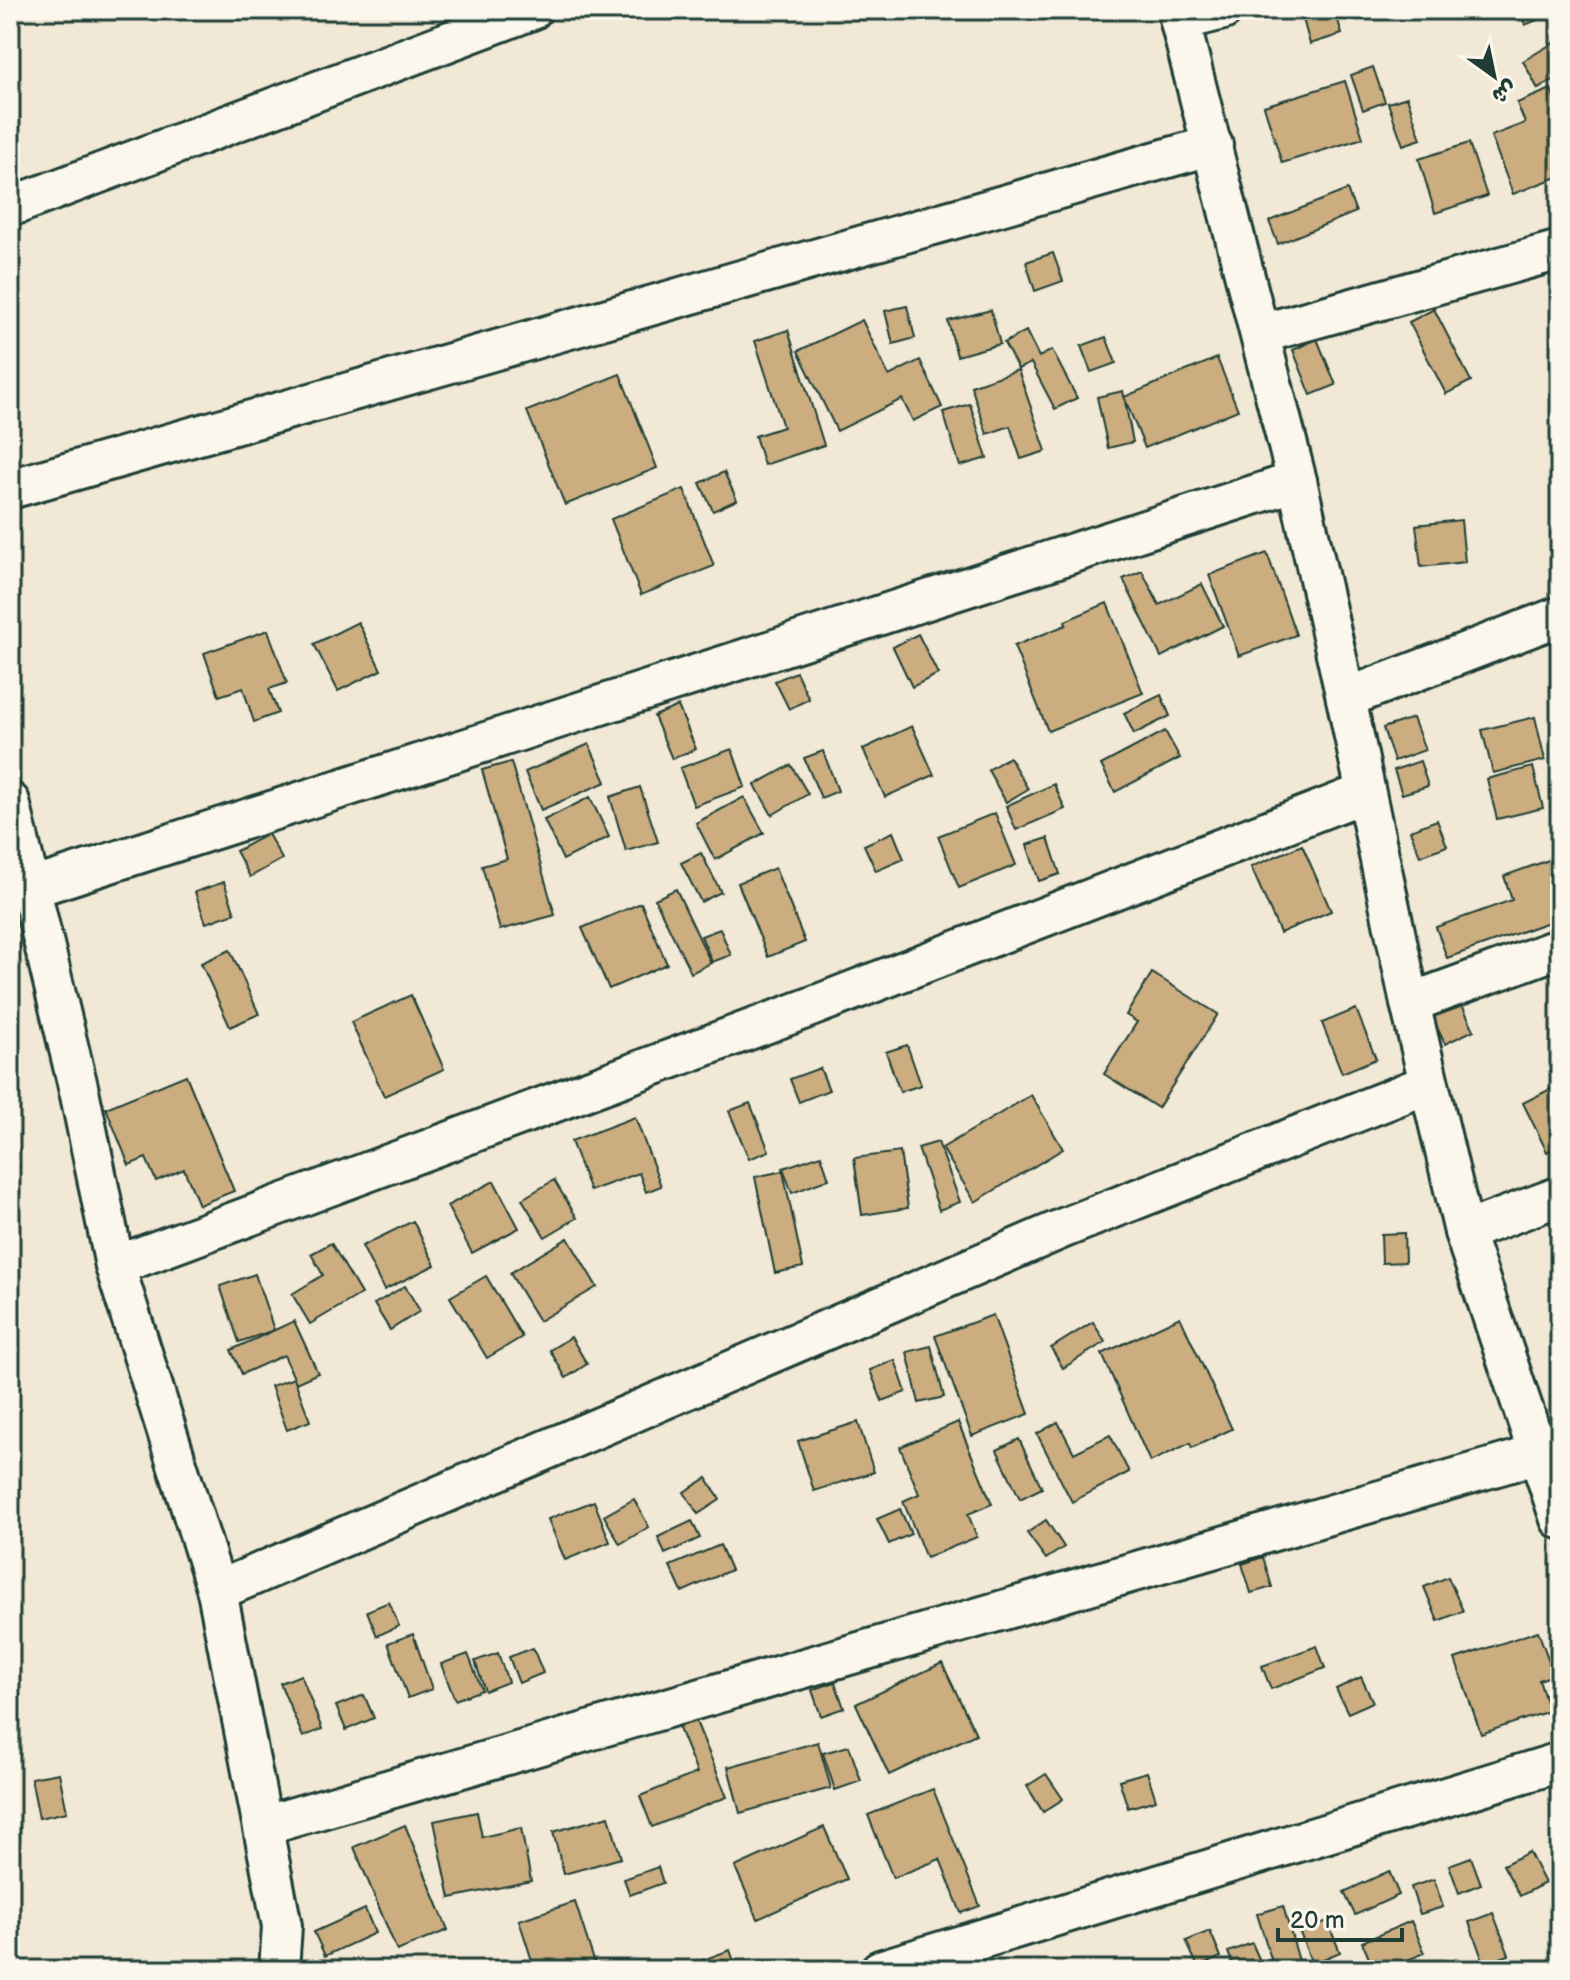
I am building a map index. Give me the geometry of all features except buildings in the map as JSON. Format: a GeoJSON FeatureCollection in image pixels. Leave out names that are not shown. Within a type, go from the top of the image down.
{"type":"FeatureCollection","features":[{"type":"Feature","properties":{"kind":"street"},"geometry":{"type":"LineString","coordinates":[[10,207],[532,10]]}},
{"type":"Feature","properties":{"kind":"street"},"geometry":{"type":"LineString","coordinates":[[1223,10],[1179,16],[1297,481],[1428,1084],[1464,1232],[1558,1510]]}},
{"type":"Feature","properties":{"kind":"street"},"geometry":{"type":"LineString","coordinates":[[10,489],[1213,145]]}},
{"type":"Feature","properties":{"kind":"street"},"geometry":{"type":"LineString","coordinates":[[1260,334],[1560,250]]}},
{"type":"Feature","properties":{"kind":"street"},"geometry":{"type":"LineString","coordinates":[[32,888],[1297,481]]}},
{"type":"Feature","properties":{"kind":"street"},"geometry":{"type":"LineString","coordinates":[[1346,698],[1560,616]]}},
{"type":"Feature","properties":{"kind":"street"},"geometry":{"type":"LineString","coordinates":[[115,1266],[808,1008],[1364,793]]}},
{"type":"Feature","properties":{"kind":"street"},"geometry":{"type":"LineString","coordinates":[[10,802],[32,888],[115,1266],[217,1591],[282,1926],[279,1970]]}},
{"type":"Feature","properties":{"kind":"street"},"geometry":{"type":"LineString","coordinates":[[1410,1003],[1560,948]]}},
{"type":"Feature","properties":{"kind":"street"},"geometry":{"type":"LineString","coordinates":[[217,1591],[1066,1227],[1428,1084]]}},
{"type":"Feature","properties":{"kind":"street"},"geometry":{"type":"LineString","coordinates":[[1464,1232],[1560,1196]]}},
{"type":"Feature","properties":{"kind":"street"},"geometry":{"type":"LineString","coordinates":[[263,1826],[1538,1454]]}},
{"type":"Feature","properties":{"kind":"street"},"geometry":{"type":"LineString","coordinates":[[880,1970],[1560,1762]]}}]}
